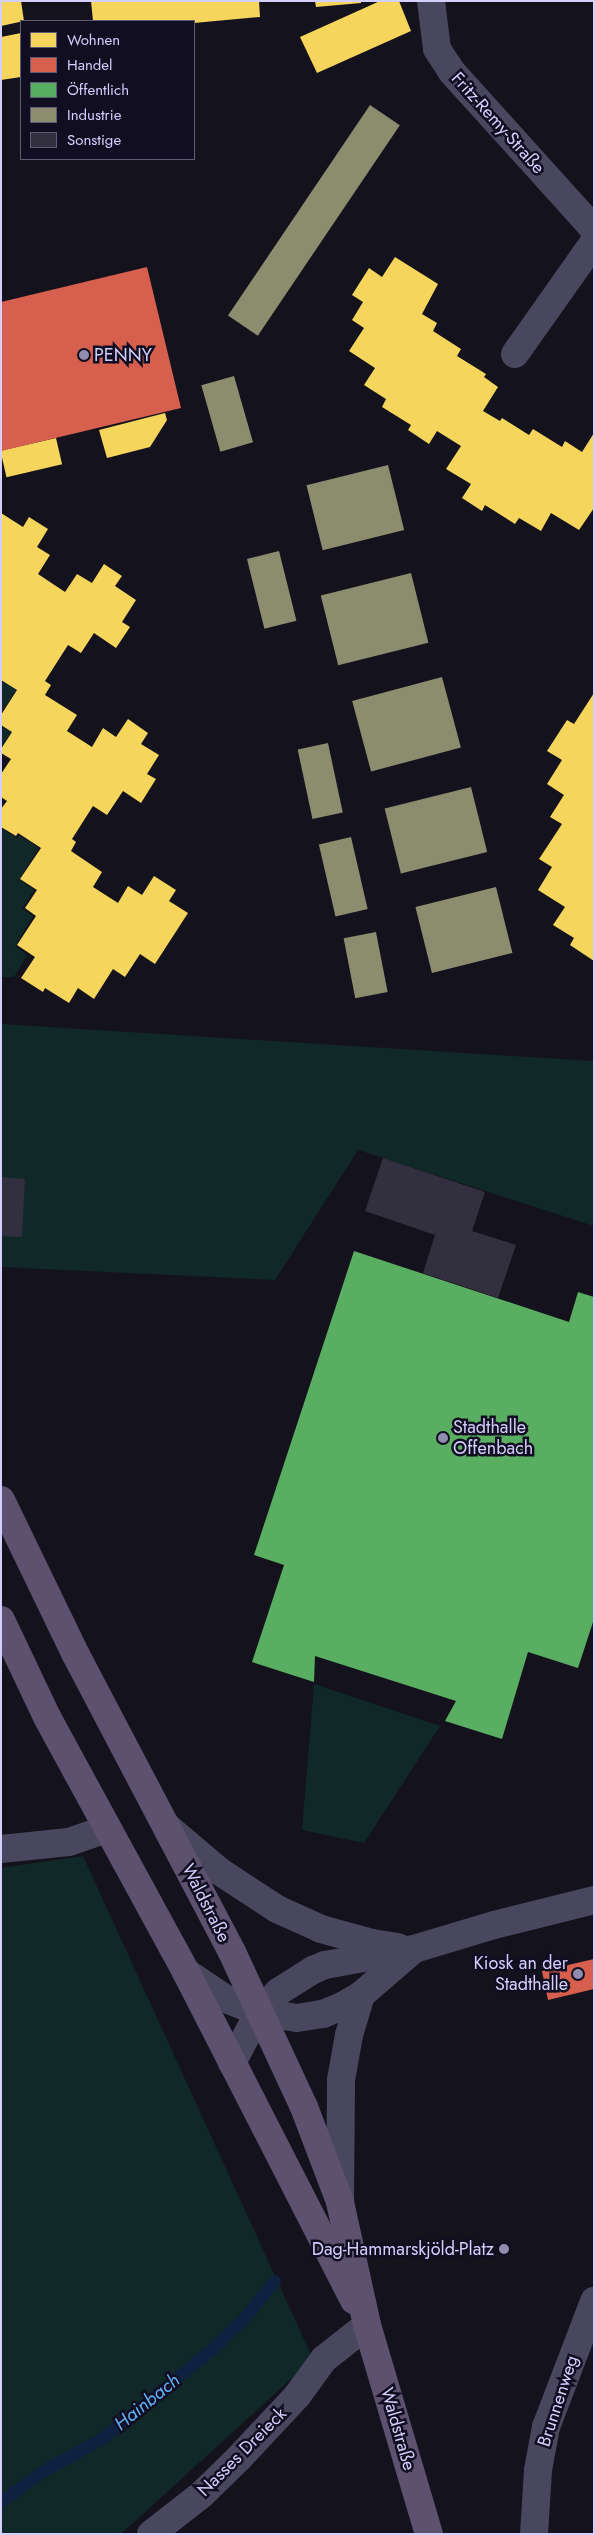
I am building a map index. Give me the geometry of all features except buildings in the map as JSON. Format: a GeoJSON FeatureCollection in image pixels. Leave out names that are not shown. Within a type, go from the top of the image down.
{"type":"FeatureCollection","features":[{"type":"Feature","properties":{"kind":"main road","name":"Waldstraße"},"geometry":{"type":"LineString","coordinates":[[1,1500],[76,1655],[232,1952],[304,2107],[340,2202],[368,2325],[429,2534]]}},
{"type":"Feature","properties":{"kind":"main road","name":"Waldstraße"},"geometry":{"type":"LineString","coordinates":[[1,1620],[43,1709],[106,1829],[186,1972],[368,2325]]}},
{"type":"Feature","properties":{"kind":"street","name":"Fritz-Remy-Straße"},"geometry":{"type":"LineString","coordinates":[[431,1],[437,49],[452,72],[594,229]]}},
{"type":"Feature","properties":{"kind":"street"},"geometry":{"type":"LineString","coordinates":[[515,354],[594,242]]}},
{"type":"Feature","properties":{"kind":"street"},"geometry":{"type":"LineString","coordinates":[[166,1826],[219,1871],[277,1909],[322,1929],[372,1943],[414,1949]]}},
{"type":"Feature","properties":{"kind":"street"},"geometry":{"type":"LineString","coordinates":[[1,1849],[69,1842],[106,1829]]}},
{"type":"Feature","properties":{"kind":"street"},"geometry":{"type":"LineString","coordinates":[[232,2063],[259,2012],[278,1992],[313,1970],[325,1965],[414,1949],[494,1925],[594,1900]]}},
{"type":"Feature","properties":{"kind":"street"},"geometry":{"type":"LineString","coordinates":[[186,1972],[226,1999],[259,2012],[296,2018],[317,2015],[342,2006],[361,1995],[414,1949]]}},
{"type":"Feature","properties":{"kind":"street"},"geometry":{"type":"LineString","coordinates":[[340,2202],[341,2080],[349,2035],[361,1995]]}},
{"type":"Feature","properties":{"kind":"street","name":"Brunnenweg"},"geometry":{"type":"LineString","coordinates":[[534,2534],[538,2470],[546,2427],[594,2301]]}},
{"type":"Feature","properties":{"kind":"street","name":"Nasses Dreieck"},"geometry":{"type":"LineString","coordinates":[[151,2534],[201,2495],[238,2459],[297,2396],[324,2360],[368,2325]]}},
{"type":"Feature","properties":{"kind":"green space"},"geometry":{"type":"Polygon","coordinates":[[[1,681],[16,690],[1,713],[1,681]]]}},
{"type":"Feature","properties":{"kind":"green space"},"geometry":{"type":"Polygon","coordinates":[[[1,725],[11,732],[1,748],[1,725]]]}},
{"type":"Feature","properties":{"kind":"green space"},"geometry":{"type":"Polygon","coordinates":[[[1,828],[17,838],[19,835],[39,848],[19,879],[34,890],[22,909],[33,916],[15,946],[27,955],[14,977],[1,977],[1,828]]]}},
{"type":"Feature","properties":{"kind":"green space"},"geometry":{"type":"Polygon","coordinates":[[[1,1024],[594,1061],[594,1226],[358,1150],[275,1280],[1,1267],[1,1024]]]}},
{"type":"Feature","properties":{"kind":"green space"},"geometry":{"type":"Polygon","coordinates":[[[314,1684],[440,1726],[364,1843],[302,1830],[314,1684]]]}},
{"type":"Feature","properties":{"kind":"green space"},"geometry":{"type":"Polygon","coordinates":[[[83,1856],[313,2359],[121,2534],[1,2534],[1,1868],[83,1856]]]}},
{"type":"Feature","properties":{"kind":"waterway","name":"Hainbach"},"geometry":{"type":"LineString","coordinates":[[1,2502],[44,2471],[105,2437],[214,2348],[244,2319],[275,2281]]}},
{"type":"Feature","properties":{"kind":"place","name":"PENNY"},"geometry":{"type":"Point","coordinates":[84,355]}},
{"type":"Feature","properties":{"kind":"place","name":"Stadthalle Offenbach"},"geometry":{"type":"Point","coordinates":[443,1438]}},
{"type":"Feature","properties":{"kind":"place","name":"Kiosk an der Stadthalle"},"geometry":{"type":"Point","coordinates":[578,1974]}},
{"type":"Feature","properties":{"kind":"place","name":"Dag-Hammarskjöld-Platz"},"geometry":{"type":"Point","coordinates":[504,2249]}}]}
